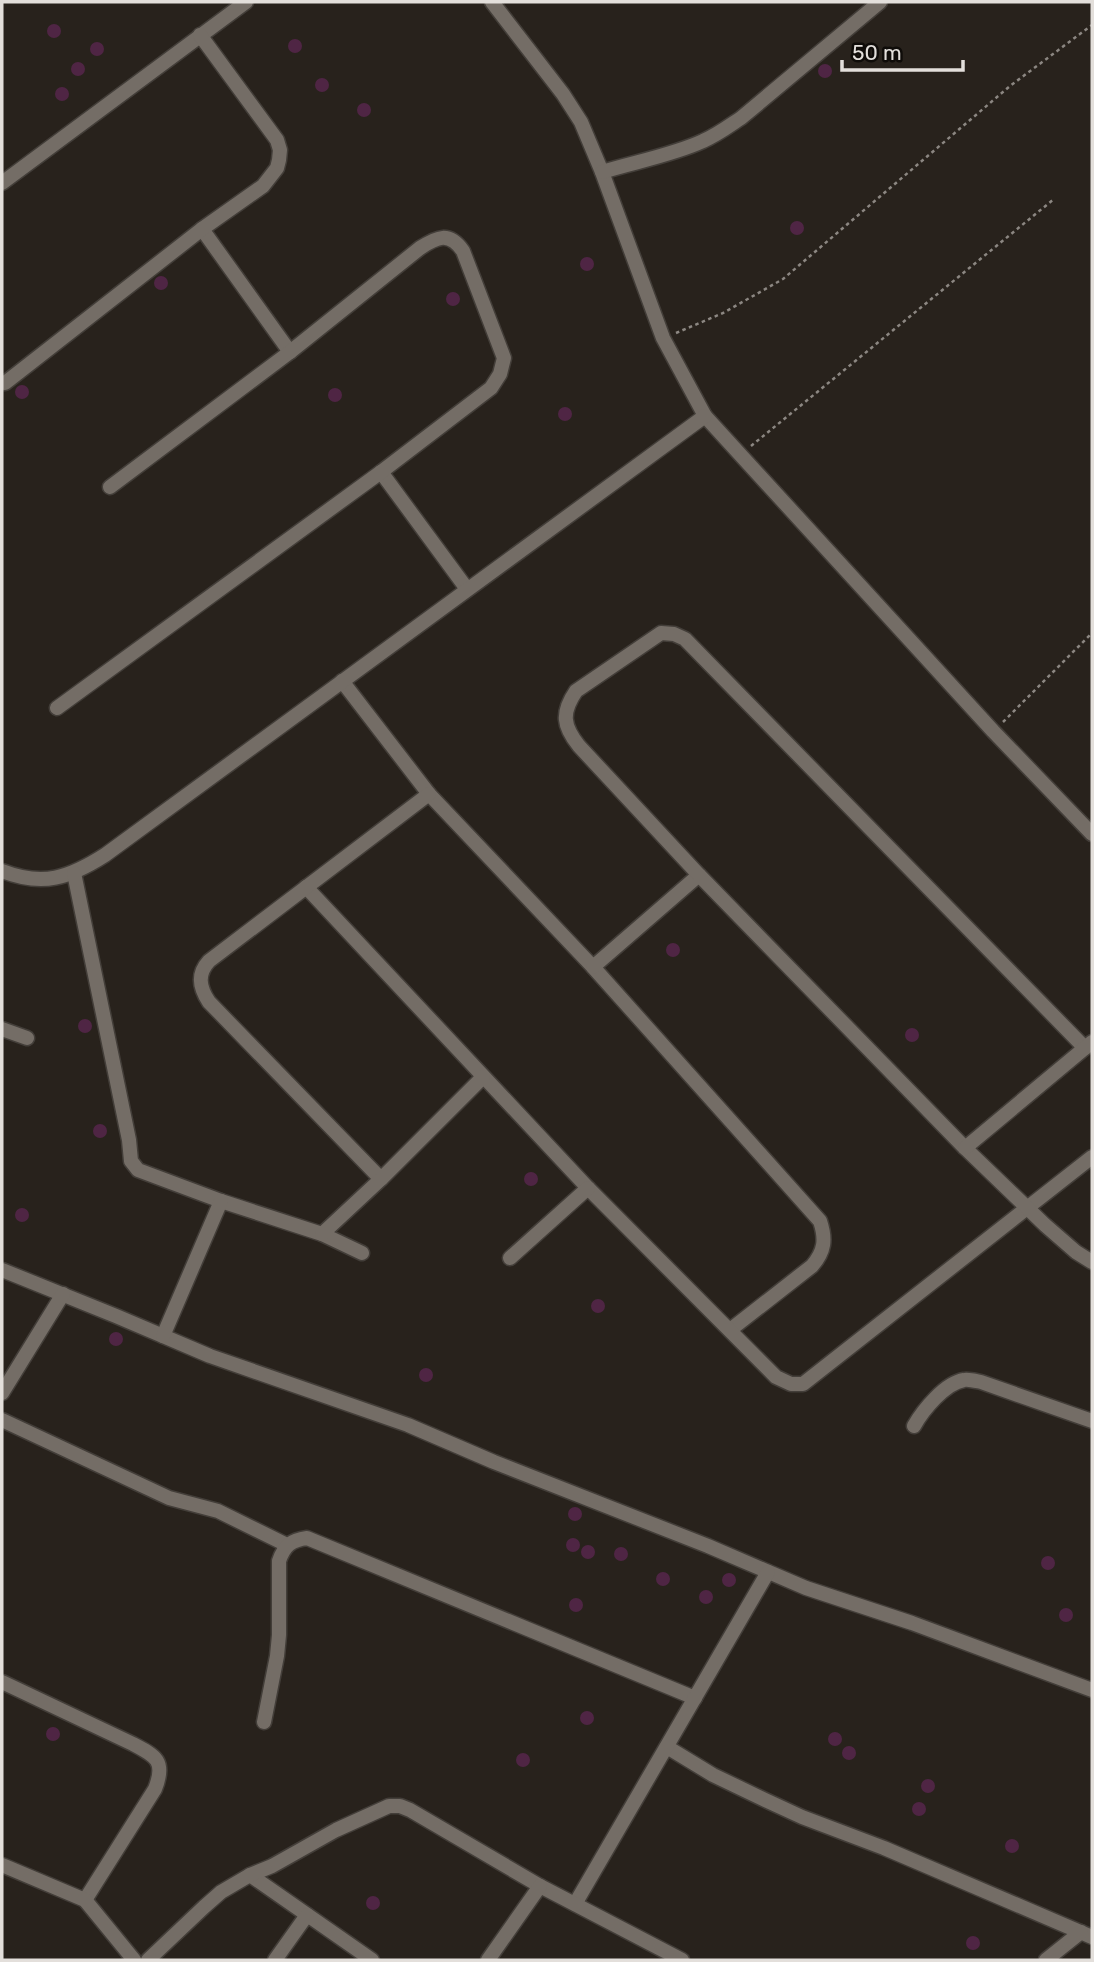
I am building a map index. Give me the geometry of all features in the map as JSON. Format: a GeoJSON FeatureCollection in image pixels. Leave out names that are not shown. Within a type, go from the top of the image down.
{"type":"FeatureCollection","features":[{"type":"Feature","properties":{"kind":"street"},"geometry":{"type":"LineString","coordinates":[[2,183],[246,2]]}},
{"type":"Feature","properties":{"kind":"street"},"geometry":{"type":"LineString","coordinates":[[492,2],[581,122],[663,338],[705,416],[993,731],[1092,834]]}},
{"type":"Feature","properties":{"kind":"street"},"geometry":{"type":"LineString","coordinates":[[602,172],[686,148],[719,133],[741,118],[880,2]]}},
{"type":"Feature","properties":{"kind":"street"},"geometry":{"type":"LineString","coordinates":[[5,383],[202,229],[263,186],[277,168],[280,150],[277,140],[200,36]]}},
{"type":"Feature","properties":{"kind":"street"},"geometry":{"type":"LineString","coordinates":[[202,229],[290,352]]}},
{"type":"Feature","properties":{"kind":"street"},"geometry":{"type":"LineString","coordinates":[[57,708],[381,472],[484,394],[497,380],[503,368],[502,350],[458,243],[453,239],[440,238],[420,248],[290,352],[110,487]]}},
{"type":"Feature","properties":{"kind":"street"},"geometry":{"type":"LineString","coordinates":[[2,871],[29,879],[53,879],[74,873],[105,855],[705,416]]}},
{"type":"Feature","properties":{"kind":"street"},"geometry":{"type":"LineString","coordinates":[[381,472],[467,589]]}},
{"type":"Feature","properties":{"kind":"street"},"geometry":{"type":"LineString","coordinates":[[965,1148],[1089,1045],[685,639],[674,634],[661,633],[576,691],[569,701],[566,723],[569,733],[579,746],[699,876],[965,1148],[1076,1252],[1092,1262]]}},
{"type":"Feature","properties":{"kind":"street"},"geometry":{"type":"LineString","coordinates":[[342,681],[429,794],[593,967],[820,1221],[825,1241],[818,1259],[730,1330]]}},
{"type":"Feature","properties":{"kind":"street"},"geometry":{"type":"LineString","coordinates":[[381,1180],[209,1002],[201,984],[202,968],[429,794]]}},
{"type":"Feature","properties":{"kind":"street"},"geometry":{"type":"LineString","coordinates":[[74,873],[129,1140],[131,1161],[138,1170],[150,1175],[322,1234],[362,1254]]}},
{"type":"Feature","properties":{"kind":"street"},"geometry":{"type":"LineString","coordinates":[[593,967],[699,876]]}},
{"type":"Feature","properties":{"kind":"street"},"geometry":{"type":"LineString","coordinates":[[306,887],[587,1188],[776,1377],[791,1384],[803,1384],[1092,1157]]}},
{"type":"Feature","properties":{"kind":"street"},"geometry":{"type":"LineString","coordinates":[[2,1029],[27,1038]]}},
{"type":"Feature","properties":{"kind":"street"},"geometry":{"type":"LineString","coordinates":[[322,1234],[381,1180],[483,1077]]}},
{"type":"Feature","properties":{"kind":"street"},"geometry":{"type":"LineString","coordinates":[[510,1258],[587,1188]]}},
{"type":"Feature","properties":{"kind":"street"},"geometry":{"type":"LineString","coordinates":[[163,1336],[221,1201]]}},
{"type":"Feature","properties":{"kind":"street"},"geometry":{"type":"LineString","coordinates":[[2,1270],[210,1356],[408,1425],[806,1588],[912,1623],[1092,1690]]}},
{"type":"Feature","properties":{"kind":"street"},"geometry":{"type":"LineString","coordinates":[[2,1393],[63,1294]]}},
{"type":"Feature","properties":{"kind":"street"},"geometry":{"type":"LineString","coordinates":[[914,1426],[932,1401],[963,1380],[981,1382],[1092,1421]]}},
{"type":"Feature","properties":{"kind":"street"},"geometry":{"type":"LineString","coordinates":[[2,1420],[169,1498],[218,1511],[287,1545]]}},
{"type":"Feature","properties":{"kind":"street"},"geometry":{"type":"LineString","coordinates":[[264,1722],[279,1635],[279,1561],[282,1550],[287,1545],[307,1538],[695,1698]]}},
{"type":"Feature","properties":{"kind":"street"},"geometry":{"type":"LineString","coordinates":[[575,1904],[768,1572]]}},
{"type":"Feature","properties":{"kind":"street"},"geometry":{"type":"LineString","coordinates":[[2,1682],[133,1744],[157,1759],[160,1776],[155,1789],[85,1900]]}},
{"type":"Feature","properties":{"kind":"street"},"geometry":{"type":"LineString","coordinates":[[667,1747],[713,1775],[763,1799],[1086,1935]]}},
{"type":"Feature","properties":{"kind":"street"},"geometry":{"type":"LineString","coordinates":[[148,1960],[221,1892],[346,1825],[389,1806],[400,1806],[540,1886],[682,1960]]}},
{"type":"Feature","properties":{"kind":"street"},"geometry":{"type":"LineString","coordinates":[[2,1865],[85,1900],[134,1960]]}},
{"type":"Feature","properties":{"kind":"street"},"geometry":{"type":"LineString","coordinates":[[250,1875],[372,1960]]}},
{"type":"Feature","properties":{"kind":"street"},"geometry":{"type":"LineString","coordinates":[[488,1960],[540,1886]]}},
{"type":"Feature","properties":{"kind":"street"},"geometry":{"type":"LineString","coordinates":[[275,1960],[307,1915]]}},
{"type":"Feature","properties":{"kind":"street"},"geometry":{"type":"LineString","coordinates":[[1046,1960],[1086,1935]]}},
{"type":"Feature","properties":{"kind":"path"},"geometry":{"type":"LineString","coordinates":[[663,338],[723,313],[783,279],[1010,86],[1092,24]]}},
{"type":"Feature","properties":{"kind":"path"},"geometry":{"type":"LineString","coordinates":[[740,455],[1054,200]]}},
{"type":"Feature","properties":{"kind":"path"},"geometry":{"type":"LineString","coordinates":[[993,731],[1092,633]]}},
{"type":"Feature","properties":{"kind":"building"},"geometry":{"type":"Polygon","coordinates":[[[54,24],[59,26],[59,36],[54,38],[49,36],[47,31],[49,26],[54,24]]]}},
{"type":"Feature","properties":{"kind":"building"},"geometry":{"type":"Polygon","coordinates":[[[295,39],[300,41],[300,51],[295,53],[290,51],[288,46],[290,41],[295,39]]]}},
{"type":"Feature","properties":{"kind":"building"},"geometry":{"type":"Polygon","coordinates":[[[97,42],[102,44],[102,54],[97,56],[92,54],[90,49],[92,44],[97,42]]]}},
{"type":"Feature","properties":{"kind":"building"},"geometry":{"type":"Polygon","coordinates":[[[78,62],[83,64],[83,74],[78,76],[73,74],[71,69],[73,64],[78,62]]]}},
{"type":"Feature","properties":{"kind":"building"},"geometry":{"type":"Polygon","coordinates":[[[825,64],[830,66],[830,76],[825,78],[820,76],[818,71],[820,66],[825,64]]]}},
{"type":"Feature","properties":{"kind":"building"},"geometry":{"type":"Polygon","coordinates":[[[322,78],[327,80],[327,90],[322,92],[317,90],[315,85],[317,80],[322,78]]]}},
{"type":"Feature","properties":{"kind":"building"},"geometry":{"type":"Polygon","coordinates":[[[62,87],[67,89],[67,99],[62,101],[57,99],[55,94],[57,89],[62,87]]]}},
{"type":"Feature","properties":{"kind":"building"},"geometry":{"type":"Polygon","coordinates":[[[364,103],[369,105],[369,115],[364,117],[359,115],[357,110],[359,105],[364,103]]]}},
{"type":"Feature","properties":{"kind":"building"},"geometry":{"type":"Polygon","coordinates":[[[797,221],[802,223],[802,233],[797,235],[792,233],[790,228],[792,223],[797,221]]]}},
{"type":"Feature","properties":{"kind":"building"},"geometry":{"type":"Polygon","coordinates":[[[587,257],[592,259],[592,269],[587,271],[582,269],[580,264],[582,259],[587,257]]]}},
{"type":"Feature","properties":{"kind":"building"},"geometry":{"type":"Polygon","coordinates":[[[161,276],[166,278],[166,288],[161,290],[156,288],[154,283],[156,278],[161,276]]]}},
{"type":"Feature","properties":{"kind":"building"},"geometry":{"type":"Polygon","coordinates":[[[453,292],[458,294],[458,304],[453,306],[448,304],[446,299],[448,294],[453,292]]]}},
{"type":"Feature","properties":{"kind":"building"},"geometry":{"type":"Polygon","coordinates":[[[22,385],[27,387],[27,397],[22,399],[17,397],[15,392],[17,387],[22,385]]]}},
{"type":"Feature","properties":{"kind":"building"},"geometry":{"type":"Polygon","coordinates":[[[335,388],[340,390],[340,400],[335,402],[330,400],[328,395],[330,390],[335,388]]]}},
{"type":"Feature","properties":{"kind":"building"},"geometry":{"type":"Polygon","coordinates":[[[565,407],[570,409],[570,419],[565,421],[560,419],[558,414],[560,409],[565,407]]]}},
{"type":"Feature","properties":{"kind":"building"},"geometry":{"type":"Polygon","coordinates":[[[673,943],[678,945],[678,955],[673,957],[668,955],[666,950],[668,945],[673,943]]]}},
{"type":"Feature","properties":{"kind":"building"},"geometry":{"type":"Polygon","coordinates":[[[85,1019],[90,1021],[90,1031],[85,1033],[80,1031],[78,1026],[80,1021],[85,1019]]]}},
{"type":"Feature","properties":{"kind":"building"},"geometry":{"type":"Polygon","coordinates":[[[912,1028],[917,1030],[917,1040],[912,1042],[907,1040],[905,1035],[907,1030],[912,1028]]]}},
{"type":"Feature","properties":{"kind":"building"},"geometry":{"type":"Polygon","coordinates":[[[100,1124],[105,1126],[105,1136],[100,1138],[95,1136],[93,1131],[95,1126],[100,1124]]]}},
{"type":"Feature","properties":{"kind":"building"},"geometry":{"type":"Polygon","coordinates":[[[531,1172],[536,1174],[536,1184],[531,1186],[526,1184],[524,1179],[526,1174],[531,1172]]]}},
{"type":"Feature","properties":{"kind":"building"},"geometry":{"type":"Polygon","coordinates":[[[22,1208],[27,1210],[27,1220],[22,1222],[17,1220],[15,1215],[17,1210],[22,1208]]]}},
{"type":"Feature","properties":{"kind":"building"},"geometry":{"type":"Polygon","coordinates":[[[598,1299],[603,1301],[603,1311],[598,1313],[593,1311],[591,1306],[593,1301],[598,1299]]]}},
{"type":"Feature","properties":{"kind":"building"},"geometry":{"type":"Polygon","coordinates":[[[116,1332],[121,1334],[121,1344],[116,1346],[111,1344],[109,1339],[111,1334],[116,1332]]]}},
{"type":"Feature","properties":{"kind":"building"},"geometry":{"type":"Polygon","coordinates":[[[426,1368],[431,1370],[431,1380],[426,1382],[421,1380],[419,1375],[421,1370],[426,1368]]]}},
{"type":"Feature","properties":{"kind":"building"},"geometry":{"type":"Polygon","coordinates":[[[575,1507],[580,1509],[580,1519],[575,1521],[570,1519],[568,1514],[570,1509],[575,1507]]]}},
{"type":"Feature","properties":{"kind":"building"},"geometry":{"type":"Polygon","coordinates":[[[573,1538],[578,1540],[578,1550],[573,1552],[568,1550],[566,1545],[568,1540],[573,1538]]]}},
{"type":"Feature","properties":{"kind":"building"},"geometry":{"type":"Polygon","coordinates":[[[588,1545],[593,1547],[593,1557],[588,1559],[583,1557],[581,1552],[583,1547],[588,1545]]]}},
{"type":"Feature","properties":{"kind":"building"},"geometry":{"type":"Polygon","coordinates":[[[621,1547],[626,1549],[626,1559],[621,1561],[616,1559],[614,1554],[616,1549],[621,1547]]]}},
{"type":"Feature","properties":{"kind":"building"},"geometry":{"type":"Polygon","coordinates":[[[1048,1556],[1053,1558],[1053,1568],[1048,1570],[1043,1568],[1041,1563],[1043,1558],[1048,1556]]]}},
{"type":"Feature","properties":{"kind":"building"},"geometry":{"type":"Polygon","coordinates":[[[663,1572],[668,1574],[668,1584],[663,1586],[658,1584],[656,1579],[658,1574],[663,1572]]]}},
{"type":"Feature","properties":{"kind":"building"},"geometry":{"type":"Polygon","coordinates":[[[729,1573],[734,1575],[734,1585],[729,1587],[724,1585],[722,1580],[724,1575],[729,1573]]]}},
{"type":"Feature","properties":{"kind":"building"},"geometry":{"type":"Polygon","coordinates":[[[706,1590],[711,1592],[711,1602],[706,1604],[701,1602],[699,1597],[701,1592],[706,1590]]]}},
{"type":"Feature","properties":{"kind":"building"},"geometry":{"type":"Polygon","coordinates":[[[576,1598],[581,1600],[581,1610],[576,1612],[571,1610],[569,1605],[571,1600],[576,1598]]]}},
{"type":"Feature","properties":{"kind":"building"},"geometry":{"type":"Polygon","coordinates":[[[1066,1608],[1071,1610],[1071,1620],[1066,1622],[1061,1620],[1059,1615],[1061,1610],[1066,1608]]]}},
{"type":"Feature","properties":{"kind":"building"},"geometry":{"type":"Polygon","coordinates":[[[587,1711],[592,1713],[592,1723],[587,1725],[582,1723],[580,1718],[582,1713],[587,1711]]]}},
{"type":"Feature","properties":{"kind":"building"},"geometry":{"type":"Polygon","coordinates":[[[53,1727],[58,1729],[58,1739],[53,1741],[48,1739],[46,1734],[48,1729],[53,1727]]]}},
{"type":"Feature","properties":{"kind":"building"},"geometry":{"type":"Polygon","coordinates":[[[835,1732],[840,1734],[840,1744],[835,1746],[830,1744],[828,1739],[830,1734],[835,1732]]]}},
{"type":"Feature","properties":{"kind":"building"},"geometry":{"type":"Polygon","coordinates":[[[849,1746],[854,1748],[854,1758],[849,1760],[844,1758],[842,1753],[844,1748],[849,1746]]]}},
{"type":"Feature","properties":{"kind":"building"},"geometry":{"type":"Polygon","coordinates":[[[523,1753],[528,1755],[528,1765],[523,1767],[518,1765],[516,1760],[518,1755],[523,1753]]]}},
{"type":"Feature","properties":{"kind":"building"},"geometry":{"type":"Polygon","coordinates":[[[928,1779],[933,1781],[933,1791],[928,1793],[923,1791],[921,1786],[923,1781],[928,1779]]]}},
{"type":"Feature","properties":{"kind":"building"},"geometry":{"type":"Polygon","coordinates":[[[919,1802],[924,1804],[924,1814],[919,1816],[914,1814],[912,1809],[914,1804],[919,1802]]]}},
{"type":"Feature","properties":{"kind":"building"},"geometry":{"type":"Polygon","coordinates":[[[1012,1839],[1017,1841],[1017,1851],[1012,1853],[1007,1851],[1005,1846],[1007,1841],[1012,1839]]]}},
{"type":"Feature","properties":{"kind":"building"},"geometry":{"type":"Polygon","coordinates":[[[373,1896],[378,1898],[378,1908],[373,1910],[368,1908],[366,1903],[368,1898],[373,1896]]]}},
{"type":"Feature","properties":{"kind":"building"},"geometry":{"type":"Polygon","coordinates":[[[973,1936],[978,1938],[978,1948],[973,1950],[968,1948],[966,1943],[968,1938],[973,1936]]]}}]}
